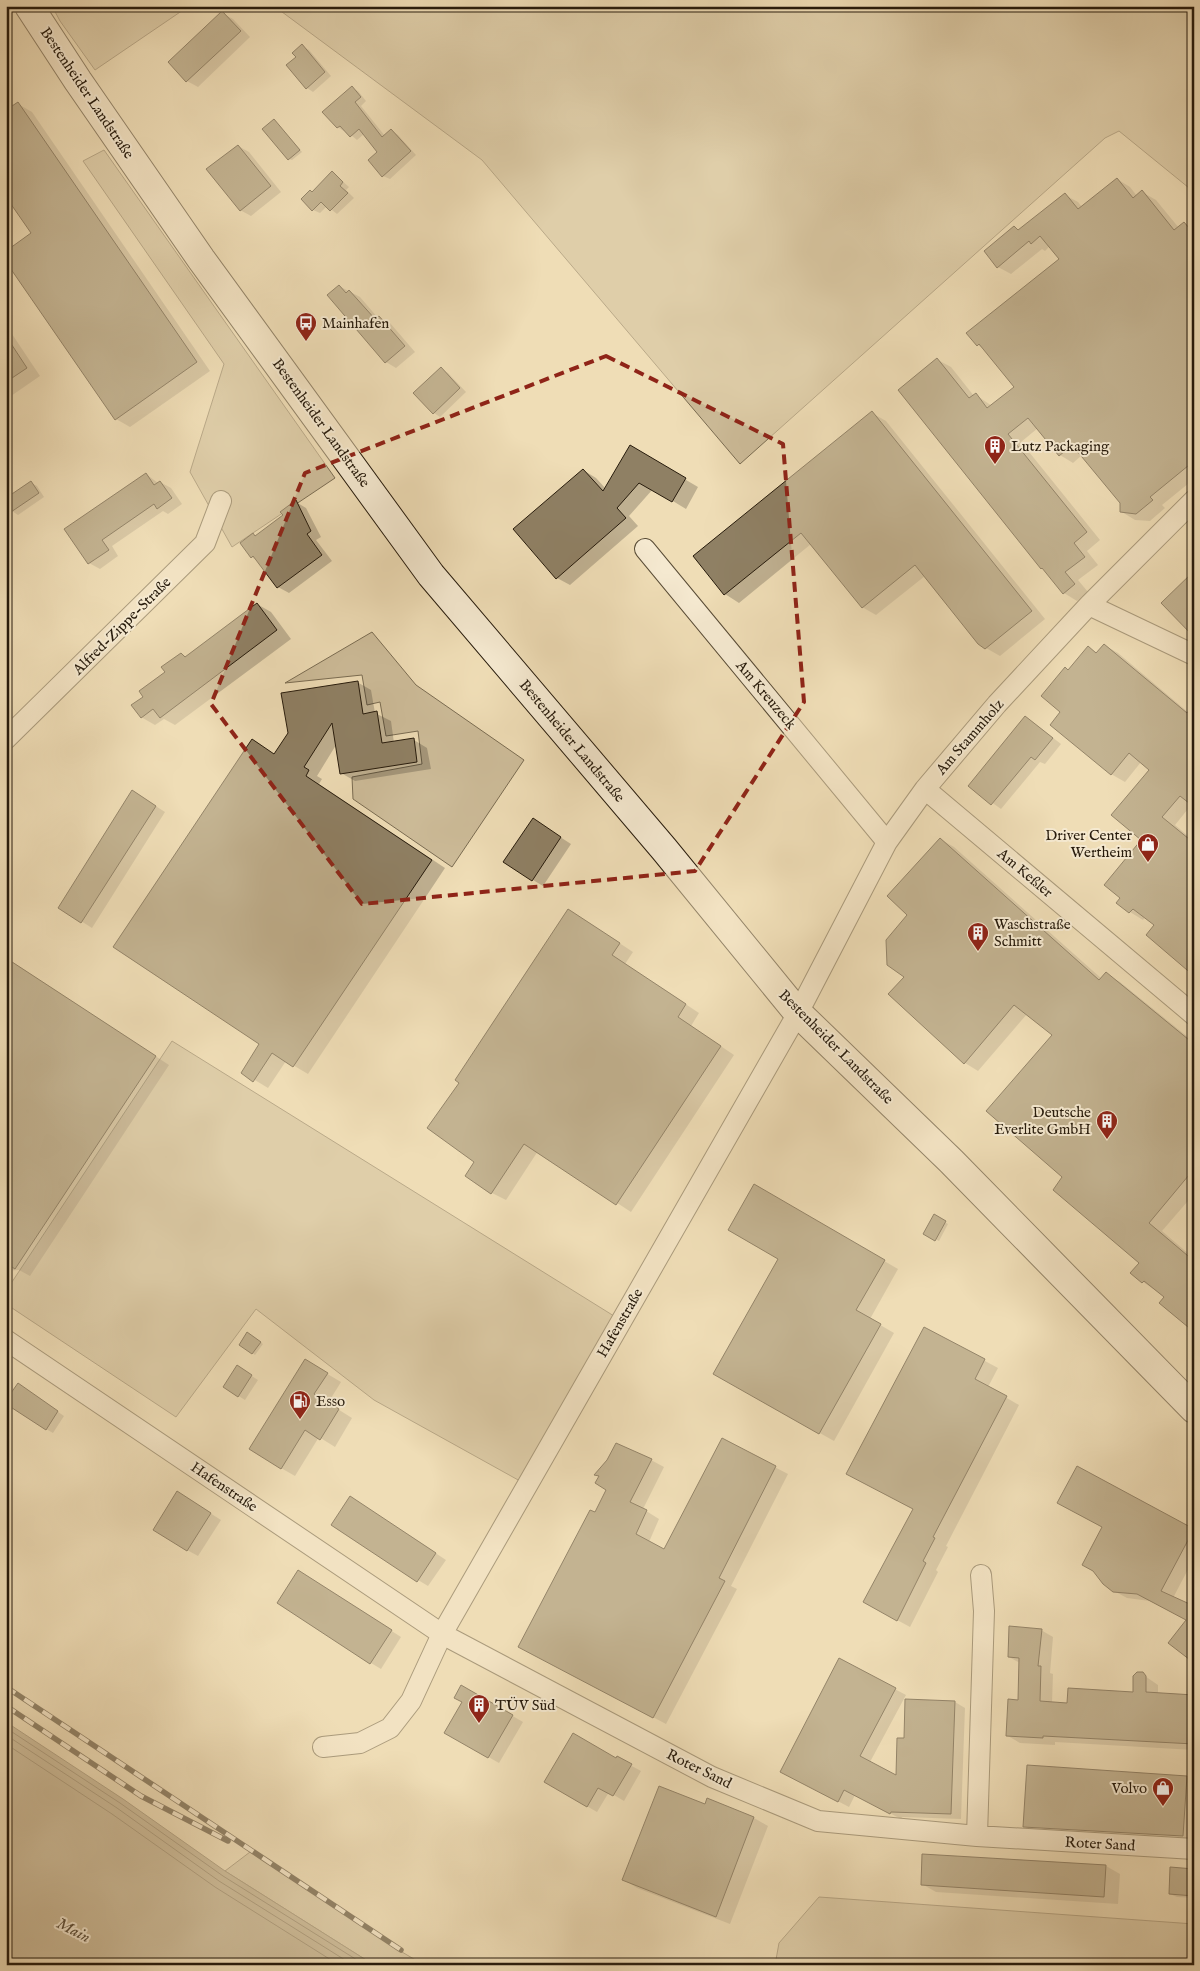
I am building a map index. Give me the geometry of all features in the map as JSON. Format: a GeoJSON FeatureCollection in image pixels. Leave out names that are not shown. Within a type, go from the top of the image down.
{"type":"FeatureCollection","features":[{"type":"Feature","properties":{"kind":"main road","name":"Bestenheider Landstraße"},"geometry":{"type":"LineString","coordinates":[[29,6],[78,81],[201,259],[431,575],[664,849],[798,1013],[951,1161],[1194,1409]]}},
{"type":"Feature","properties":{"kind":"street","name":"Am Stammholz"},"geometry":{"type":"LineString","coordinates":[[798,1013],[887,842],[925,789],[997,704],[1089,605],[1194,500]]}},
{"type":"Feature","properties":{"kind":"street","name":"Alfred-Zippe-Straße"},"geometry":{"type":"LineString","coordinates":[[6,739],[205,542],[221,501]]}},
{"type":"Feature","properties":{"kind":"street","name":"Am Kreuzeck"},"geometry":{"type":"LineString","coordinates":[[645,549],[887,842]]}},
{"type":"Feature","properties":{"kind":"street"},"geometry":{"type":"LineString","coordinates":[[1089,605],[1194,655]]}},
{"type":"Feature","properties":{"kind":"street","name":"Am Keßler"},"geometry":{"type":"LineString","coordinates":[[925,789],[1194,1015]]}},
{"type":"Feature","properties":{"kind":"street","name":"Hafenstraße"},"geometry":{"type":"LineString","coordinates":[[323,1747],[360,1743],[390,1728],[411,1701],[442,1634],[798,1013]]}},
{"type":"Feature","properties":{"kind":"street","name":"Hafenstraße"},"geometry":{"type":"LineString","coordinates":[[6,1340],[442,1634]]}},
{"type":"Feature","properties":{"kind":"street"},"geometry":{"type":"LineString","coordinates":[[977,1836],[984,1610],[981,1575]]}},
{"type":"Feature","properties":{"kind":"street","name":"Roter Sand"},"geometry":{"type":"LineString","coordinates":[[442,1634],[712,1777],[818,1820],[977,1836],[1194,1849]]}},
{"type":"Feature","properties":{"kind":"highlighted area"},"geometry":{"type":"Polygon","coordinates":[[[606,356],[783,444],[804,702],[695,871],[362,904],[211,704],[305,473],[606,356]]]}},
{"type":"Feature","properties":{"kind":"shaded area"},"geometry":{"type":"Polygon","coordinates":[[[52,6],[189,6],[95,70],[60,21],[52,6]]]}},
{"type":"Feature","properties":{"kind":"shaded area"},"geometry":{"type":"Polygon","coordinates":[[[274,6],[1194,6],[1194,192],[1119,131],[1105,138],[740,464],[482,160],[274,6]]]}},
{"type":"Feature","properties":{"kind":"shaded area"},"geometry":{"type":"Polygon","coordinates":[[[104,150],[335,478],[232,547],[190,472],[224,364],[83,161],[104,150]]]}},
{"type":"Feature","properties":{"kind":"shaded area"},"geometry":{"type":"Polygon","coordinates":[[[372,632],[416,685],[524,760],[452,867],[353,799],[352,777],[422,764],[418,731],[386,736],[380,702],[367,705],[362,675],[285,683],[372,632]]]}},
{"type":"Feature","properties":{"kind":"shaded area"},"geometry":{"type":"Polygon","coordinates":[[[172,1041],[622,1321],[520,1481],[374,1400],[256,1309],[176,1417],[6,1304],[6,1291],[172,1041]]]}},
{"type":"Feature","properties":{"kind":"shaded area"},"geometry":{"type":"Polygon","coordinates":[[[250,1852],[424,1965],[374,1965],[225,1871],[250,1852]]]}},
{"type":"Feature","properties":{"kind":"shaded area"},"geometry":{"type":"Polygon","coordinates":[[[819,1897],[1194,1924],[1194,1965],[775,1965],[779,1943],[819,1897]]]}},
{"type":"Feature","properties":{"kind":"water","name":"Main"},"geometry":{"type":"Polygon","coordinates":[[[6,1722],[123,1799],[225,1871],[374,1965],[6,1965],[6,1722]]]}},
{"type":"Feature","properties":{"kind":"building"},"geometry":{"type":"Polygon","coordinates":[[[222,11],[241,31],[186,82],[168,62],[222,11]]]}},
{"type":"Feature","properties":{"kind":"building"},"geometry":{"type":"Polygon","coordinates":[[[302,44],[325,72],[306,89],[286,65],[296,57],[292,53],[302,44]]]}},
{"type":"Feature","properties":{"kind":"building"},"geometry":{"type":"Polygon","coordinates":[[[352,86],[361,97],[355,102],[382,137],[391,129],[411,151],[382,177],[368,160],[377,152],[359,129],[350,137],[340,126],[337,128],[322,112],[352,86]]]}},
{"type":"Feature","properties":{"kind":"building"},"geometry":{"type":"Polygon","coordinates":[[[18,102],[197,362],[115,420],[6,262],[6,251],[31,233],[6,197],[6,110],[18,102]]]}},
{"type":"Feature","properties":{"kind":"building"},"geometry":{"type":"Polygon","coordinates":[[[274,119],[300,150],[288,160],[262,129],[274,119]]]}},
{"type":"Feature","properties":{"kind":"building"},"geometry":{"type":"Polygon","coordinates":[[[238,145],[271,186],[240,211],[206,169],[238,145]]]}},
{"type":"Feature","properties":{"kind":"building"},"geometry":{"type":"Polygon","coordinates":[[[332,171],[343,182],[340,186],[348,193],[330,211],[321,202],[312,211],[301,199],[310,190],[312,192],[332,171]]]}},
{"type":"Feature","properties":{"kind":"building"},"geometry":{"type":"Polygon","coordinates":[[[1117,178],[1133,198],[1142,190],[1174,230],[1184,222],[1194,234],[1194,461],[1150,497],[1153,500],[1136,514],[1120,512],[1120,503],[1072,445],[1059,456],[1028,418],[1008,434],[1087,532],[1074,543],[1085,557],[1065,572],[1075,584],[1063,594],[898,390],[937,358],[969,398],[976,393],[987,408],[1014,387],[979,344],[977,346],[966,333],[1059,259],[1040,236],[1031,244],[1029,241],[997,268],[984,251],[1014,226],[1018,230],[1065,193],[1078,209],[1117,178]]]}},
{"type":"Feature","properties":{"kind":"building"},"geometry":{"type":"Polygon","coordinates":[[[339,285],[346,293],[349,290],[375,319],[379,316],[405,346],[385,363],[327,295],[339,285]]]}},
{"type":"Feature","properties":{"kind":"building"},"geometry":{"type":"Polygon","coordinates":[[[6,336],[27,368],[6,382],[6,336]]]}},
{"type":"Feature","properties":{"kind":"building"},"geometry":{"type":"Polygon","coordinates":[[[441,367],[460,388],[433,414],[413,393],[441,367]]]}},
{"type":"Feature","properties":{"kind":"building"},"geometry":{"type":"Polygon","coordinates":[[[872,411],[1032,611],[985,649],[978,644],[915,565],[862,608],[801,533],[724,595],[693,556],[872,411]]]}},
{"type":"Feature","properties":{"kind":"building"},"geometry":{"type":"Polygon","coordinates":[[[630,445],[686,478],[672,502],[639,483],[617,508],[626,518],[556,579],[513,529],[583,469],[603,491],[630,445]]]}},
{"type":"Feature","properties":{"kind":"building"},"geometry":{"type":"Polygon","coordinates":[[[146,473],[154,485],[160,481],[172,498],[157,509],[154,504],[102,540],[109,550],[88,564],[64,529],[146,473]]]}},
{"type":"Feature","properties":{"kind":"building"},"geometry":{"type":"Polygon","coordinates":[[[31,481],[39,493],[11,512],[6,505],[6,498],[31,481]]]}},
{"type":"Feature","properties":{"kind":"building"},"geometry":{"type":"Polygon","coordinates":[[[296,500],[311,531],[307,534],[322,555],[277,588],[253,556],[251,558],[240,543],[253,533],[255,536],[283,515],[280,512],[296,500]]]}},
{"type":"Feature","properties":{"kind":"building"},"geometry":{"type":"Polygon","coordinates":[[[1194,571],[1194,637],[1161,603],[1194,571]]]}},
{"type":"Feature","properties":{"kind":"building"},"geometry":{"type":"Polygon","coordinates":[[[257,603],[277,630],[160,718],[153,709],[141,718],[131,705],[143,697],[139,691],[165,672],[161,667],[181,653],[185,657],[257,603]]]}},
{"type":"Feature","properties":{"kind":"building"},"geometry":{"type":"Polygon","coordinates":[[[1104,644],[1187,713],[1194,704],[1194,807],[1180,796],[1162,817],[1194,843],[1194,976],[1146,935],[1154,925],[1133,909],[1129,913],[1116,903],[1120,898],[1104,885],[1141,840],[1111,815],[1149,770],[1129,753],[1111,775],[1050,725],[1060,712],[1041,696],[1065,667],[1068,670],[1088,646],[1096,653],[1104,644]]]}},
{"type":"Feature","properties":{"kind":"building"},"geometry":{"type":"Polygon","coordinates":[[[358,681],[363,714],[377,711],[382,743],[414,738],[417,762],[340,774],[332,723],[304,767],[309,770],[306,776],[432,860],[293,1067],[272,1053],[253,1082],[241,1073],[259,1044],[113,947],[252,739],[274,754],[288,733],[281,693],[358,681]]]}},
{"type":"Feature","properties":{"kind":"building"},"geometry":{"type":"Polygon","coordinates":[[[1025,716],[1053,738],[1035,760],[1031,757],[991,805],[968,786],[1025,716]]]}},
{"type":"Feature","properties":{"kind":"building"},"geometry":{"type":"Polygon","coordinates":[[[132,790],[156,806],[81,923],[58,908],[132,790]]]}},
{"type":"Feature","properties":{"kind":"building"},"geometry":{"type":"Polygon","coordinates":[[[533,818],[561,837],[532,881],[503,862],[533,818]]]}},
{"type":"Feature","properties":{"kind":"building"},"geometry":{"type":"Polygon","coordinates":[[[940,838],[1099,980],[1106,972],[1194,1044],[1194,1169],[1149,1223],[1194,1261],[1194,1332],[1159,1303],[1164,1297],[1144,1281],[1142,1283],[1130,1273],[1139,1263],[1053,1190],[1062,1177],[986,1111],[1052,1035],[1014,1005],[964,1064],[888,994],[904,977],[887,965],[886,940],[907,915],[887,896],[940,838]]]}},
{"type":"Feature","properties":{"kind":"building"},"geometry":{"type":"Polygon","coordinates":[[[568,909],[620,943],[612,955],[686,1004],[678,1017],[721,1046],[616,1205],[524,1144],[491,1194],[465,1176],[474,1162],[427,1128],[459,1083],[455,1080],[568,909]]]}},
{"type":"Feature","properties":{"kind":"building"},"geometry":{"type":"Polygon","coordinates":[[[6,958],[156,1056],[15,1269],[6,1263],[6,958]]]}},
{"type":"Feature","properties":{"kind":"building"},"geometry":{"type":"Polygon","coordinates":[[[754,1184],[885,1260],[856,1310],[881,1324],[819,1434],[713,1374],[778,1259],[728,1230],[754,1184]]]}},
{"type":"Feature","properties":{"kind":"building"},"geometry":{"type":"Polygon","coordinates":[[[934,1214],[946,1221],[935,1241],[923,1234],[934,1214]]]}},
{"type":"Feature","properties":{"kind":"building"},"geometry":{"type":"Polygon","coordinates":[[[924,1327],[985,1359],[975,1379],[1007,1396],[933,1537],[935,1538],[923,1561],[926,1563],[897,1621],[863,1602],[913,1509],[846,1474],[924,1327]]]}},
{"type":"Feature","properties":{"kind":"building"},"geometry":{"type":"Polygon","coordinates":[[[247,1332],[261,1342],[252,1354],[239,1345],[247,1332]]]}},
{"type":"Feature","properties":{"kind":"building","name":"Esso"},"geometry":{"type":"Polygon","coordinates":[[[305,1359],[328,1373],[314,1394],[339,1409],[320,1440],[305,1430],[281,1469],[249,1449],[305,1359]]]}},
{"type":"Feature","properties":{"kind":"building"},"geometry":{"type":"Polygon","coordinates":[[[237,1365],[252,1375],[238,1397],[223,1387],[237,1365]]]}},
{"type":"Feature","properties":{"kind":"building"},"geometry":{"type":"Polygon","coordinates":[[[18,1383],[58,1411],[46,1430],[6,1404],[6,1400],[18,1383]]]}},
{"type":"Feature","properties":{"kind":"building"},"geometry":{"type":"Polygon","coordinates":[[[722,1438],[776,1466],[719,1578],[725,1581],[653,1718],[518,1647],[590,1510],[595,1512],[606,1490],[595,1483],[599,1476],[594,1475],[607,1460],[616,1443],[652,1459],[630,1502],[647,1510],[636,1534],[664,1549],[722,1438]]]}},
{"type":"Feature","properties":{"kind":"building"},"geometry":{"type":"Polygon","coordinates":[[[1077,1466],[1194,1529],[1161,1591],[1194,1606],[1194,1663],[1168,1643],[1186,1620],[1137,1594],[1113,1592],[1103,1584],[1093,1571],[1082,1565],[1102,1527],[1057,1503],[1077,1466]]]}},
{"type":"Feature","properties":{"kind":"building"},"geometry":{"type":"Polygon","coordinates":[[[177,1491],[211,1513],[187,1551],[153,1530],[177,1491]]]}},
{"type":"Feature","properties":{"kind":"building"},"geometry":{"type":"Polygon","coordinates":[[[350,1496],[436,1553],[417,1582],[331,1525],[350,1496]]]}},
{"type":"Feature","properties":{"kind":"building"},"geometry":{"type":"Polygon","coordinates":[[[298,1570],[392,1630],[370,1664],[277,1603],[298,1570]]]}},
{"type":"Feature","properties":{"kind":"building"},"geometry":{"type":"Polygon","coordinates":[[[1009,1626],[1042,1629],[1038,1666],[1041,1666],[1040,1701],[1067,1703],[1068,1688],[1133,1692],[1133,1676],[1137,1672],[1143,1672],[1146,1676],[1146,1692],[1194,1695],[1194,1744],[1043,1736],[1043,1738],[1006,1736],[1008,1699],[1018,1700],[1019,1658],[1008,1657],[1009,1626]]]}},
{"type":"Feature","properties":{"kind":"building"},"geometry":{"type":"Polygon","coordinates":[[[839,1658],[896,1688],[860,1756],[896,1775],[897,1738],[904,1738],[905,1699],[955,1701],[951,1814],[891,1812],[890,1814],[844,1790],[838,1802],[780,1772],[839,1658]]]}},
{"type":"Feature","properties":{"kind":"building","name":"TÜV Süd"},"geometry":{"type":"Polygon","coordinates":[[[461,1685],[513,1715],[488,1758],[444,1733],[462,1702],[454,1698],[461,1685]]]}},
{"type":"Feature","properties":{"kind":"building"},"geometry":{"type":"Polygon","coordinates":[[[573,1733],[616,1758],[617,1756],[632,1764],[613,1796],[598,1788],[587,1807],[544,1782],[573,1733]]]}},
{"type":"Feature","properties":{"kind":"building"},"geometry":{"type":"Polygon","coordinates":[[[1027,1765],[1187,1776],[1183,1836],[1023,1827],[1027,1765]]]}},
{"type":"Feature","properties":{"kind":"building"},"geometry":{"type":"Polygon","coordinates":[[[659,1786],[705,1804],[707,1798],[754,1817],[716,1917],[622,1880],[659,1786]]]}},
{"type":"Feature","properties":{"kind":"building"},"geometry":{"type":"Polygon","coordinates":[[[922,1854],[1106,1865],[1104,1897],[921,1885],[922,1854]]]}},
{"type":"Feature","properties":{"kind":"building"},"geometry":{"type":"Polygon","coordinates":[[[1170,1867],[1194,1869],[1194,1896],[1169,1894],[1170,1867]]]}},
{"type":"Feature","properties":{"kind":"railway"},"geometry":{"type":"LineString","coordinates":[[6,1687],[401,1950]]}},
{"type":"Feature","properties":{"kind":"railway"},"geometry":{"type":"LineString","coordinates":[[6,1706],[141,1796],[228,1841]]}},
{"type":"Feature","properties":{"kind":"place","name":"Mainhafen"},"geometry":{"type":"Point","coordinates":[306,342]}},
{"type":"Feature","properties":{"kind":"place","name":"Lutz Packaging"},"geometry":{"type":"Point","coordinates":[995,465]}},
{"type":"Feature","properties":{"kind":"place","name":"Driver Center Wertheim"},"geometry":{"type":"Point","coordinates":[1148,863]}},
{"type":"Feature","properties":{"kind":"place","name":"Waschstraße Schmitt"},"geometry":{"type":"Point","coordinates":[978,952]}},
{"type":"Feature","properties":{"kind":"place","name":"Deutsche Everlite GmbH"},"geometry":{"type":"Point","coordinates":[1107,1140]}},
{"type":"Feature","properties":{"kind":"place","name":"Esso"},"geometry":{"type":"Point","coordinates":[300,1420]}},
{"type":"Feature","properties":{"kind":"place","name":"TÜV Süd"},"geometry":{"type":"Point","coordinates":[479,1724]}},
{"type":"Feature","properties":{"kind":"place","name":"Volvo"},"geometry":{"type":"Point","coordinates":[1163,1807]}}]}
